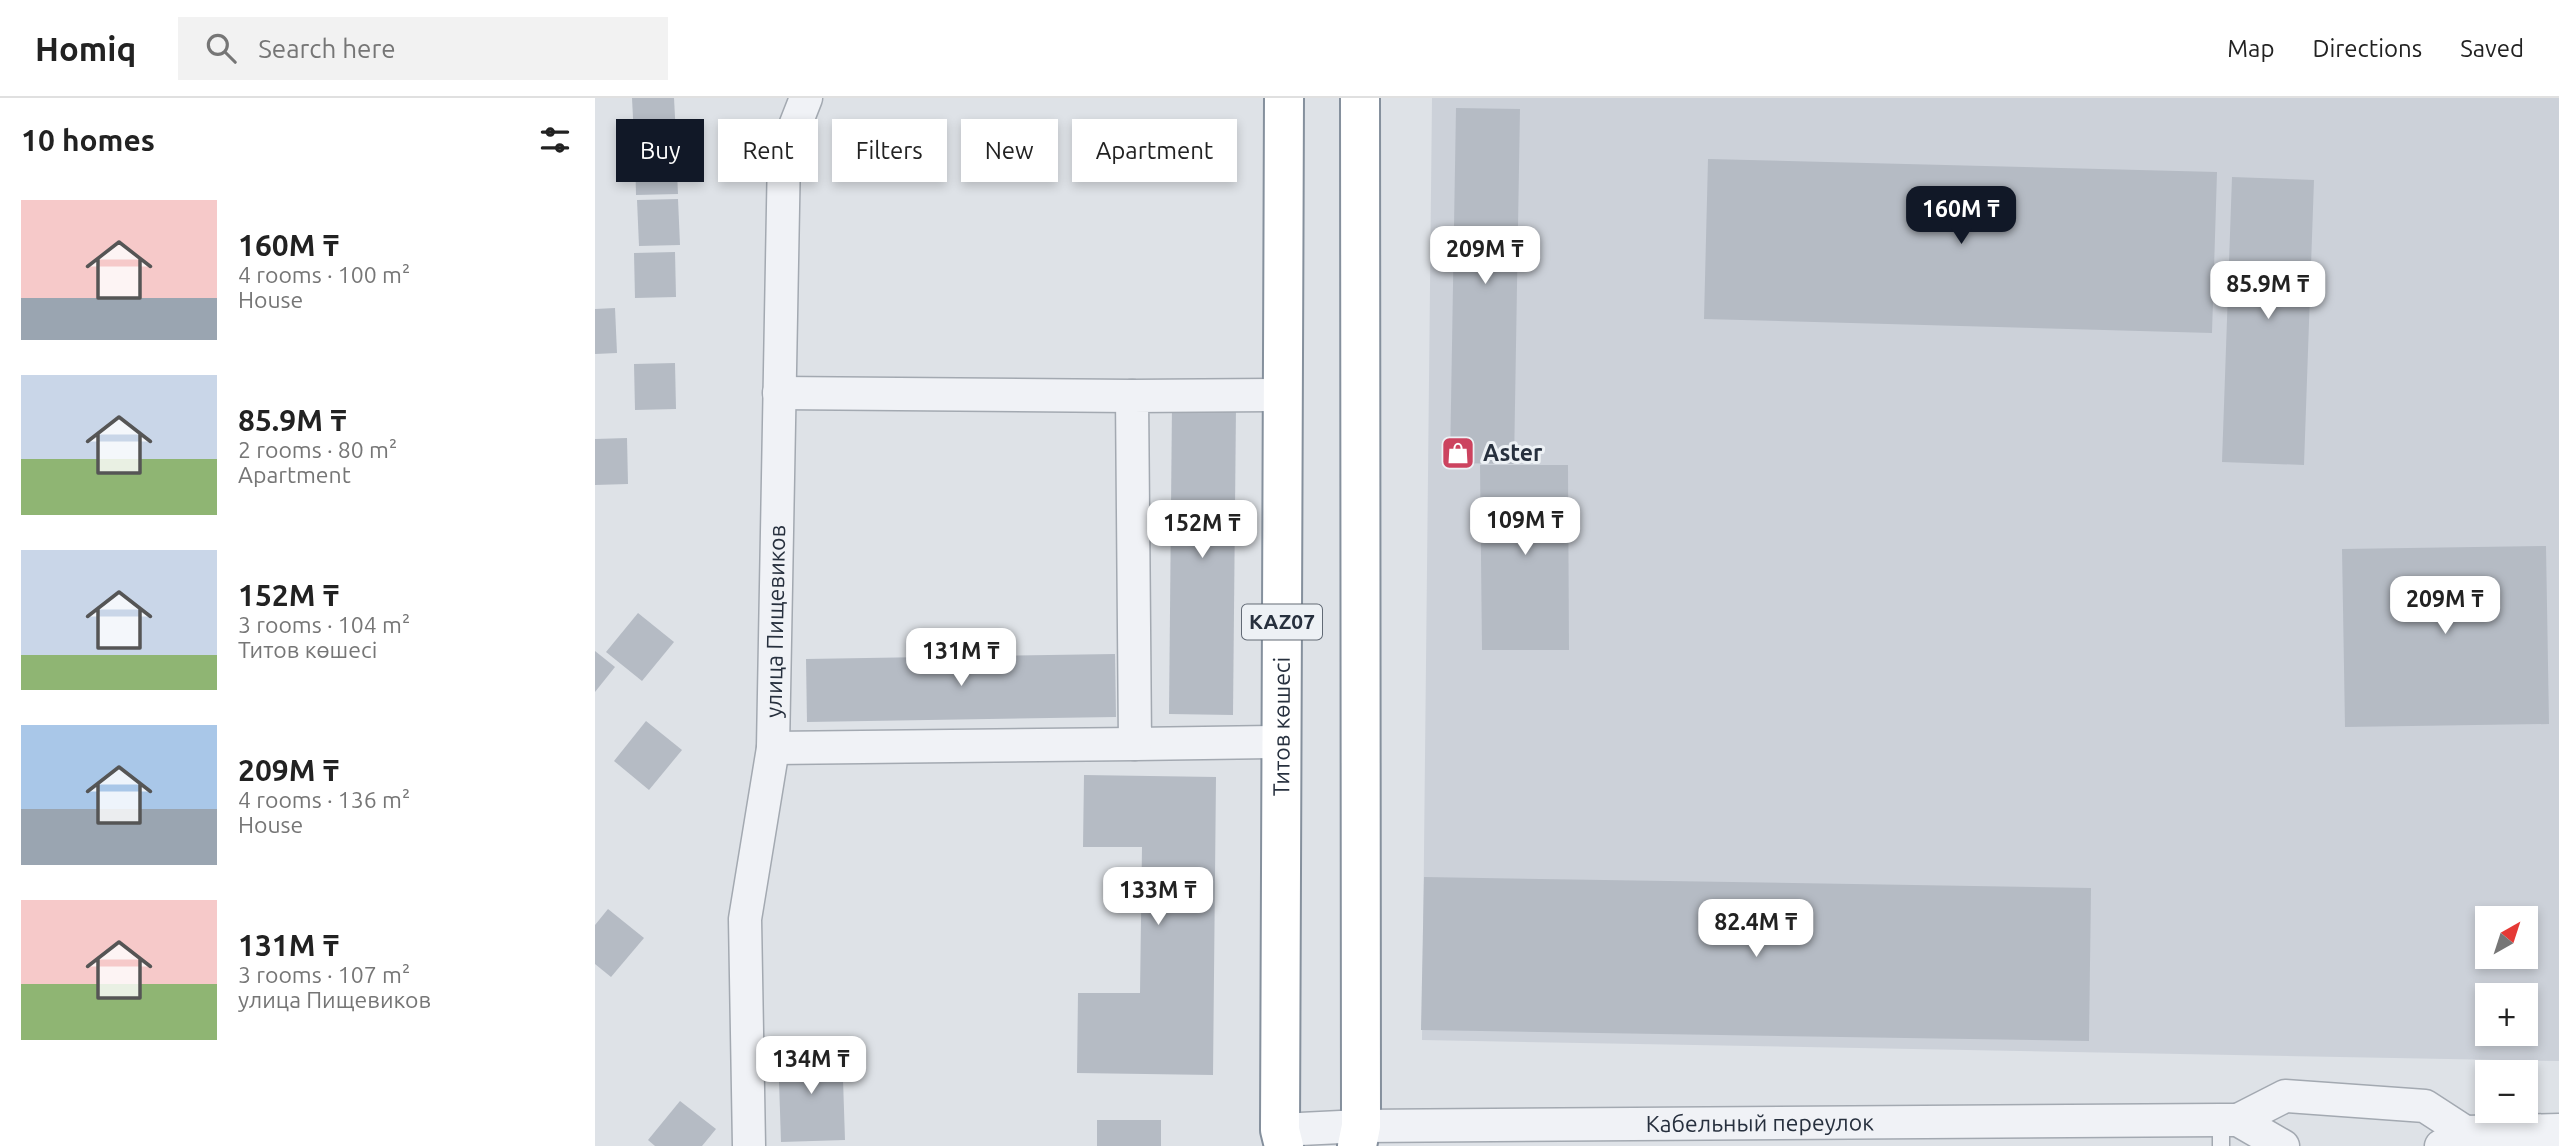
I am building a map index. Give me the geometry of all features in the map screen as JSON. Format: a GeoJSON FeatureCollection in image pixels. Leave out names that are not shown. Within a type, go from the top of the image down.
{"type":"FeatureCollection","features":[{"type":"Feature","properties":{"kind":"highway","name":"Титов көшесі"},"geometry":{"type":"LineString","coordinates":[[1282,1138],[1284,98]]}},
{"type":"Feature","properties":{"kind":"highway"},"geometry":{"type":"LineString","coordinates":[[1359,1136],[1360,98]]}},
{"type":"Feature","properties":{"kind":"street","name":"улица Пищевиков"},"geometry":{"type":"LineString","coordinates":[[749,1146],[745,919],[773,748],[784,154],[806,98]]}},
{"type":"Feature","properties":{"kind":"street"},"geometry":{"type":"LineString","coordinates":[[779,393],[1132,396],[1282,394]]}},
{"type":"Feature","properties":{"kind":"street"},"geometry":{"type":"LineString","coordinates":[[1132,396],[1135,744]]}},
{"type":"Feature","properties":{"kind":"street"},"geometry":{"type":"LineString","coordinates":[[773,748],[1282,742]]}},
{"type":"Feature","properties":{"kind":"street","name":"Кабельный переулок"},"geometry":{"type":"LineString","coordinates":[[1282,1138],[2227,1129],[2285,1096],[2425,1106],[2453,1139],[2559,1130]]}},
{"type":"Feature","properties":{"kind":"street"},"geometry":{"type":"LineString","coordinates":[[2227,1129],[2283,1146]]}},
{"type":"Feature","properties":{"kind":"shaded area"},"geometry":{"type":"Polygon","coordinates":[[[1432,98],[2559,98],[2559,1061],[1422,1040],[1432,98]]]}},
{"type":"Feature","properties":{"kind":"building"},"geometry":{"type":"Polygon","coordinates":[[[632,98],[674,98],[675,119],[633,119],[632,98]]]}},
{"type":"Feature","properties":{"kind":"building"},"geometry":{"type":"Polygon","coordinates":[[[1456,108],[1520,109],[1514,464],[1450,463],[1456,108]]]}},
{"type":"Feature","properties":{"kind":"building"},"geometry":{"type":"Polygon","coordinates":[[[1708,159],[2217,172],[2212,333],[1704,319],[1708,159]]]}},
{"type":"Feature","properties":{"kind":"building"},"geometry":{"type":"Polygon","coordinates":[[[2232,177],[2314,180],[2304,465],[2222,462],[2232,177]]]}},
{"type":"Feature","properties":{"kind":"building"},"geometry":{"type":"Polygon","coordinates":[[[636,182],[677,182],[678,194],[636,195],[636,182]]]}},
{"type":"Feature","properties":{"kind":"building"},"geometry":{"type":"Polygon","coordinates":[[[678,199],[680,245],[639,246],[637,200],[678,199]]]}},
{"type":"Feature","properties":{"kind":"building"},"geometry":{"type":"Polygon","coordinates":[[[675,252],[676,297],[635,298],[634,253],[675,252]]]}},
{"type":"Feature","properties":{"kind":"building"},"geometry":{"type":"Polygon","coordinates":[[[615,308],[617,353],[595,354],[595,309],[615,308]]]}},
{"type":"Feature","properties":{"kind":"building"},"geometry":{"type":"Polygon","coordinates":[[[675,363],[676,409],[635,410],[634,364],[675,363]]]}},
{"type":"Feature","properties":{"kind":"building"},"geometry":{"type":"Polygon","coordinates":[[[1172,405],[1236,406],[1233,715],[1169,714],[1172,405]]]}},
{"type":"Feature","properties":{"kind":"building"},"geometry":{"type":"Polygon","coordinates":[[[627,438],[628,484],[595,485],[595,439],[627,438]]]}},
{"type":"Feature","properties":{"kind":"building"},"geometry":{"type":"Polygon","coordinates":[[[1480,465],[1568,465],[1569,650],[1482,650],[1480,465]]]}},
{"type":"Feature","properties":{"kind":"building"},"geometry":{"type":"Polygon","coordinates":[[[2546,546],[2549,724],[2345,727],[2342,549],[2546,546]]]}},
{"type":"Feature","properties":{"kind":"building"},"geometry":{"type":"Polygon","coordinates":[[[638,613],[674,642],[642,681],[606,652],[638,613]]]}},
{"type":"Feature","properties":{"kind":"building"},"geometry":{"type":"Polygon","coordinates":[[[595,651],[615,667],[595,692],[595,651]]]}},
{"type":"Feature","properties":{"kind":"building"},"geometry":{"type":"Polygon","coordinates":[[[1115,654],[1116,717],[807,722],[806,659],[1115,654]]]}},
{"type":"Feature","properties":{"kind":"building"},"geometry":{"type":"Polygon","coordinates":[[[646,721],[682,750],[649,790],[614,761],[646,721]]]}},
{"type":"Feature","properties":{"kind":"building"},"geometry":{"type":"Polygon","coordinates":[[[1084,775],[1216,777],[1213,1075],[1077,1073],[1078,993],[1140,993],[1142,847],[1083,847],[1084,775]]]}},
{"type":"Feature","properties":{"kind":"building"},"geometry":{"type":"Polygon","coordinates":[[[1424,877],[2091,888],[2089,1041],[1421,1030],[1424,877]]]}},
{"type":"Feature","properties":{"kind":"building"},"geometry":{"type":"Polygon","coordinates":[[[608,909],[644,938],[611,977],[595,964],[595,925],[608,909]]]}},
{"type":"Feature","properties":{"kind":"building"},"geometry":{"type":"Polygon","coordinates":[[[842,1049],[845,1140],[781,1142],[778,1051],[842,1049]]]}},
{"type":"Feature","properties":{"kind":"building"},"geometry":{"type":"Polygon","coordinates":[[[680,1101],[716,1129],[702,1146],[655,1146],[648,1140],[680,1101]]]}},
{"type":"Feature","properties":{"kind":"building"},"geometry":{"type":"Polygon","coordinates":[[[1097,1120],[1161,1120],[1161,1146],[1097,1146],[1097,1120]]]}},
{"type":"Feature","properties":{"kind":"place","name":"Aster"},"geometry":{"type":"Point","coordinates":[1458,453]}}]}
